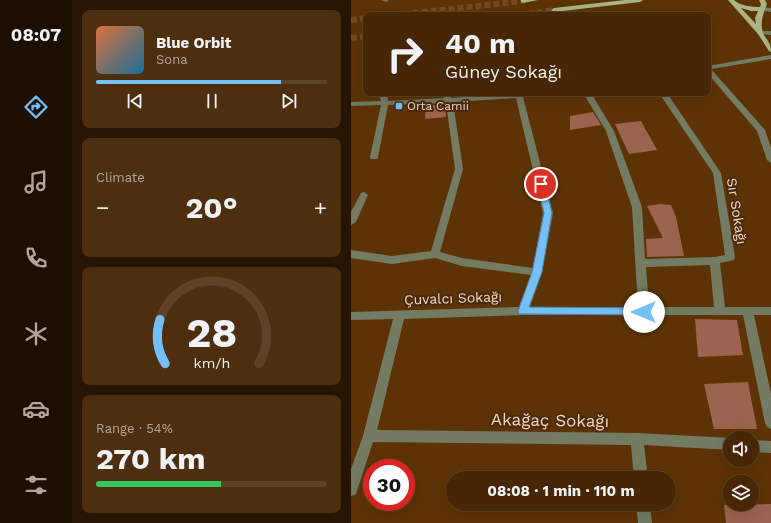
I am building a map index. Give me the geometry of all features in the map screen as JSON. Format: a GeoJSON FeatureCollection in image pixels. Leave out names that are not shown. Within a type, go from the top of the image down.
{"type":"FeatureCollection","features":[{"type":"Feature","properties":{"kind":"main road"},"geometry":{"type":"LineString","coordinates":[[523,1],[535,0]]}},
{"type":"Feature","properties":{"kind":"main road"},"geometry":{"type":"LineString","coordinates":[[554,10],[640,0]]}},
{"type":"Feature","properties":{"kind":"main road"},"geometry":{"type":"LineString","coordinates":[[760,33],[759,18],[763,4],[761,0]]}},
{"type":"Feature","properties":{"kind":"main road"},"geometry":{"type":"LineString","coordinates":[[732,2],[751,9],[762,9]]}},
{"type":"Feature","properties":{"kind":"main road"},"geometry":{"type":"LineString","coordinates":[[732,2],[760,33],[771,50]]}},
{"type":"Feature","properties":{"kind":"street"},"geometry":{"type":"LineString","coordinates":[[762,9],[771,10]]}},
{"type":"Feature","properties":{"kind":"street"},"geometry":{"type":"LineString","coordinates":[[760,33],[771,33]]}},
{"type":"Feature","properties":{"kind":"street"},"geometry":{"type":"LineString","coordinates":[[711,69],[771,58]]}},
{"type":"Feature","properties":{"kind":"street"},"geometry":{"type":"LineString","coordinates":[[711,73],[761,130],[771,160]]}},
{"type":"Feature","properties":{"kind":"street"},"geometry":{"type":"LineString","coordinates":[[374,157],[385,103],[384,96]]}},
{"type":"Feature","properties":{"kind":"street"},"geometry":{"type":"LineString","coordinates":[[351,104],[483,96]]}},
{"type":"Feature","properties":{"kind":"street"},"geometry":{"type":"LineString","coordinates":[[519,96],[548,213],[537,272],[523,311]]}},
{"type":"Feature","properties":{"kind":"street"},"geometry":{"type":"LineString","coordinates":[[589,96],[610,131],[637,206],[644,312]]}},
{"type":"Feature","properties":{"kind":"street","name":"Sır Sokağı"},"geometry":{"type":"LineString","coordinates":[[665,96],[717,173],[730,257],[715,261]]}},
{"type":"Feature","properties":{"kind":"street"},"geometry":{"type":"LineString","coordinates":[[435,254],[459,169],[447,97]]}},
{"type":"Feature","properties":{"kind":"street"},"geometry":{"type":"LineString","coordinates":[[351,222],[364,195]]}},
{"type":"Feature","properties":{"kind":"street"},"geometry":{"type":"LineString","coordinates":[[351,254],[391,260],[435,254],[462,262],[537,272]]}},
{"type":"Feature","properties":{"kind":"street"},"geometry":{"type":"LineString","coordinates":[[640,263],[715,261],[720,312]]}},
{"type":"Feature","properties":{"kind":"street","name":"Çuvalcı Sokağı"},"geometry":{"type":"LineString","coordinates":[[351,316],[523,311],[771,311]]}},
{"type":"Feature","properties":{"kind":"street"},"geometry":{"type":"LineString","coordinates":[[748,312],[771,423]]}},
{"type":"Feature","properties":{"kind":"street"},"geometry":{"type":"LineString","coordinates":[[351,489],[369,436],[399,315]]}},
{"type":"Feature","properties":{"kind":"street","name":"Akağaç Sokağı"},"geometry":{"type":"LineString","coordinates":[[369,436],[637,439],[723,444]]}},
{"type":"Feature","properties":{"kind":"street"},"geometry":{"type":"LineString","coordinates":[[637,439],[640,471]]}},
{"type":"Feature","properties":{"kind":"street"},"geometry":{"type":"LineString","coordinates":[[759,446],[771,447]]}},
{"type":"Feature","properties":{"kind":"street"},"geometry":{"type":"LineString","coordinates":[[644,511],[645,523]]}},
{"type":"Feature","properties":{"kind":"building"},"geometry":{"type":"Polygon","coordinates":[[[426,105],[445,105],[446,117],[425,119],[426,105]]]}},
{"type":"Feature","properties":{"kind":"building"},"geometry":{"type":"Polygon","coordinates":[[[593,112],[601,125],[570,130],[570,116],[593,112]]]}},
{"type":"Feature","properties":{"kind":"building"},"geometry":{"type":"Polygon","coordinates":[[[641,121],[657,150],[629,154],[615,124],[641,121]]]}},
{"type":"Feature","properties":{"kind":"building"},"geometry":{"type":"Polygon","coordinates":[[[660,204],[671,205],[676,217],[684,256],[647,257],[646,239],[663,238],[647,206],[660,204]]]}},
{"type":"Feature","properties":{"kind":"building"},"geometry":{"type":"Polygon","coordinates":[[[695,319],[737,320],[743,355],[698,357],[695,319]]]}},
{"type":"Feature","properties":{"kind":"building"},"geometry":{"type":"Polygon","coordinates":[[[748,382],[757,429],[714,429],[704,384],[748,382]]]}},
{"type":"Feature","properties":{"kind":"building"},"geometry":{"type":"Polygon","coordinates":[[[759,504],[771,504],[771,523],[726,523],[725,511],[759,511],[759,504]]]}},
{"type":"Feature","properties":{"kind":"tunnel"},"geometry":{"type":"LineString","coordinates":[[422,12],[523,1]]}},
{"type":"Feature","properties":{"kind":"tunnel"},"geometry":{"type":"LineString","coordinates":[[540,12],[554,10]]}},
{"type":"Feature","properties":{"kind":"tunnel"},"geometry":{"type":"LineString","coordinates":[[351,20],[363,18]]}},
{"type":"Feature","properties":{"kind":"tunnel"},"geometry":{"type":"LineString","coordinates":[[351,38],[363,36]]}},
{"type":"Feature","properties":{"kind":"place","name":"Orta Camii"},"geometry":{"type":"Point","coordinates":[399,106]}},
{"type":"Feature","properties":{"kind":"route"},"geometry":{"type":"LineString","coordinates":[[541,184],[548,213],[537,272],[523,311],[644,312]]}}]}
